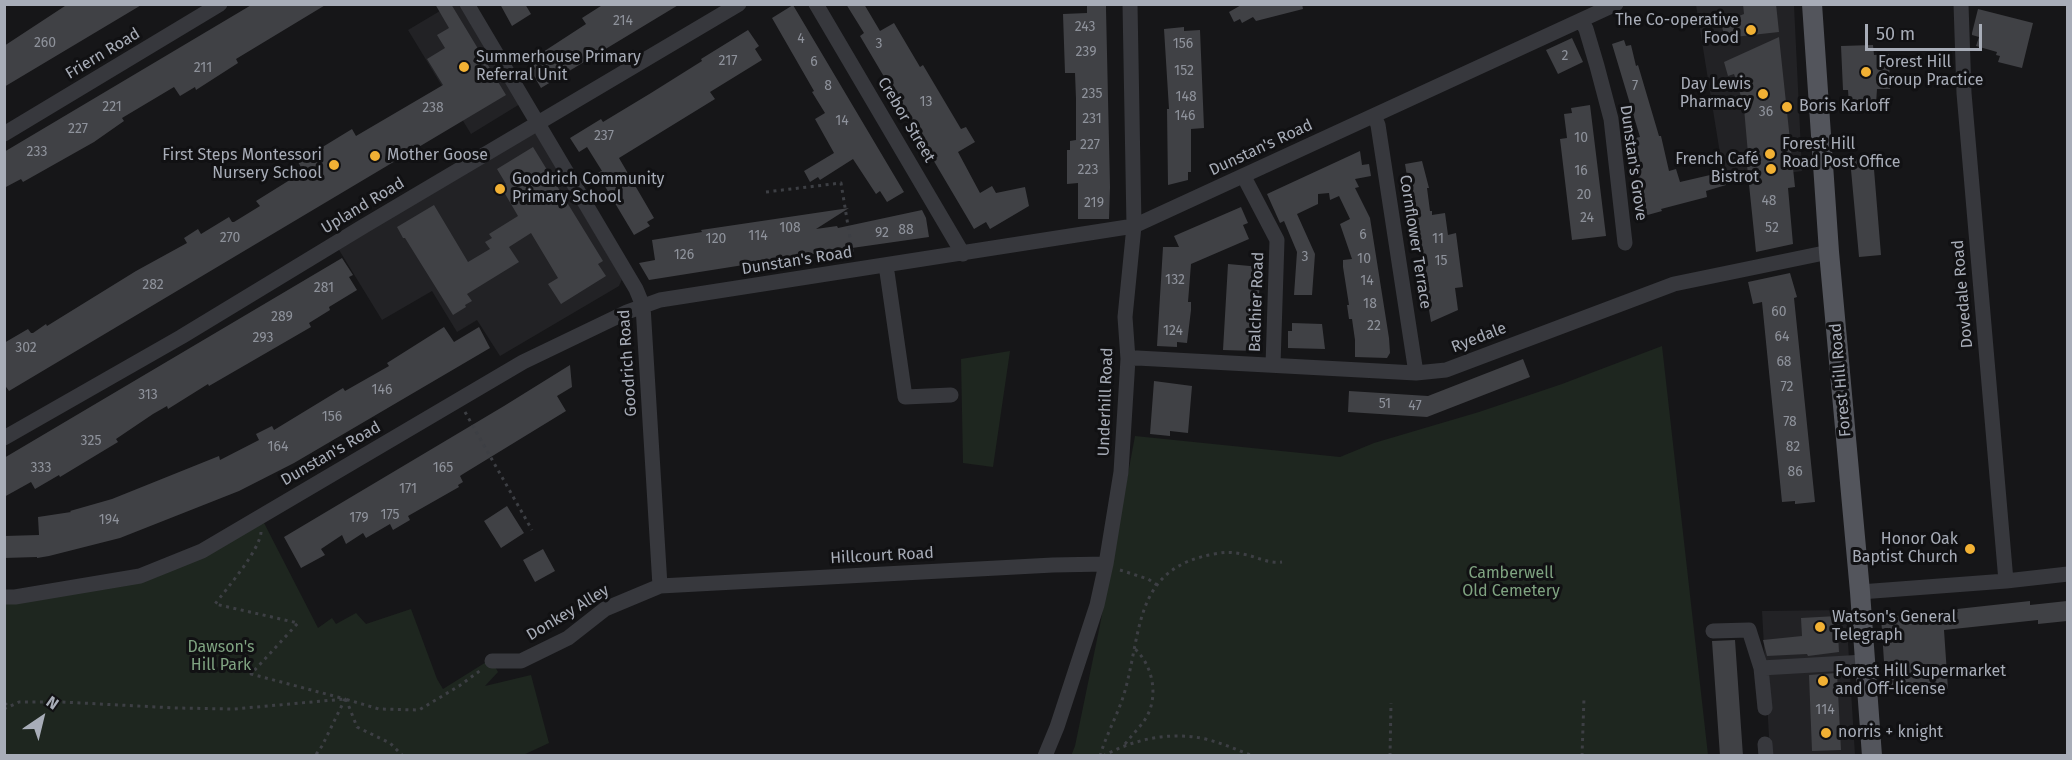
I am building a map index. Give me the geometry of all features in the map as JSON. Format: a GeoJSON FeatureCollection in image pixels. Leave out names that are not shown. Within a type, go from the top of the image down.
{"type":"FeatureCollection","features":[{"type":"Feature","properties":{"kind":"main road","name":"Forest Hill Road"},"geometry":{"type":"LineString","coordinates":[[1812,4],[1829,252],[1860,592],[1872,756]]}},
{"type":"Feature","properties":{"kind":"street","name":"Friern Road"},"geometry":{"type":"LineString","coordinates":[[4,134],[220,4]]}},
{"type":"Feature","properties":{"kind":"street","name":"Goodrich Road"},"geometry":{"type":"LineString","coordinates":[[467,4],[644,306],[660,586]]}},
{"type":"Feature","properties":{"kind":"street","name":"Upland Road"},"geometry":{"type":"LineString","coordinates":[[4,438],[182,337],[364,226],[740,4]]}},
{"type":"Feature","properties":{"kind":"street","name":"Crebor Street"},"geometry":{"type":"LineString","coordinates":[[816,4],[963,254]]}},
{"type":"Feature","properties":{"kind":"street","name":"Underhill Road"},"geometry":{"type":"LineString","coordinates":[[1045,756],[1057,727],[1097,605],[1121,472],[1128,359],[1125,317],[1134,226],[1130,4]]}},
{"type":"Feature","properties":{"kind":"street","name":"Dunstan's Road"},"geometry":{"type":"LineString","coordinates":[[4,597],[140,576],[202,550],[523,362],[627,312],[660,300],[1134,226],[1616,4]]}},
{"type":"Feature","properties":{"kind":"street","name":"Dovedale Road"},"geometry":{"type":"LineString","coordinates":[[1961,4],[1964,93],[2006,581]]}},
{"type":"Feature","properties":{"kind":"street","name":"Dunstan's Grove"},"geometry":{"type":"LineString","coordinates":[[1581,20],[1586,29],[1611,119],[1625,243]]}},
{"type":"Feature","properties":{"kind":"street","name":"Cornflower Terrace"},"geometry":{"type":"LineString","coordinates":[[1374,116],[1378,125],[1416,373]]}},
{"type":"Feature","properties":{"kind":"street","name":"Balchier Road"},"geometry":{"type":"LineString","coordinates":[[1244,177],[1277,240],[1273,365]]}},
{"type":"Feature","properties":{"kind":"street","name":"Ryedale"},"geometry":{"type":"LineString","coordinates":[[1128,359],[1416,373],[1446,370],[1674,285],[1829,252]]}},
{"type":"Feature","properties":{"kind":"street"},"geometry":{"type":"LineString","coordinates":[[886,265],[905,397],[951,395]]}},
{"type":"Feature","properties":{"kind":"street","name":"Hillcourt Road"},"geometry":{"type":"LineString","coordinates":[[660,586],[1106,564]]}},
{"type":"Feature","properties":{"kind":"street"},"geometry":{"type":"LineString","coordinates":[[1860,592],[2067,574]]}},
{"type":"Feature","properties":{"kind":"street","name":"Donkey Alley"},"geometry":{"type":"LineString","coordinates":[[492,661],[521,661],[568,638],[605,609],[660,586]]}},
{"type":"Feature","properties":{"kind":"street"},"geometry":{"type":"LineString","coordinates":[[1713,631],[1749,630],[1761,668],[1765,708]]}},
{"type":"Feature","properties":{"kind":"street"},"geometry":{"type":"LineString","coordinates":[[1761,668],[1865,662]]}},
{"type":"Feature","properties":{"kind":"path"},"geometry":{"type":"LineString","coordinates":[[766,192],[841,183],[855,270]]}},
{"type":"Feature","properties":{"kind":"path"},"geometry":{"type":"LineString","coordinates":[[458,400],[516,498],[532,530]]}},
{"type":"Feature","properties":{"kind":"path"},"geometry":{"type":"LineString","coordinates":[[263,515],[261,538],[215,604],[298,624],[251,674],[379,709],[419,710],[459,687],[492,661]]}},
{"type":"Feature","properties":{"kind":"path"},"geometry":{"type":"LineString","coordinates":[[1101,756],[1125,690],[1144,607],[1157,585],[1174,569],[1190,561],[1216,554],[1237,553],[1273,563],[1282,562]]}},
{"type":"Feature","properties":{"kind":"path"},"geometry":{"type":"LineString","coordinates":[[1106,564],[1148,579],[1157,585]]}},
{"type":"Feature","properties":{"kind":"path"},"geometry":{"type":"LineString","coordinates":[[1125,744],[1146,717],[1152,696],[1151,676],[1141,654],[1134,648]]}},
{"type":"Feature","properties":{"kind":"path"},"geometry":{"type":"LineString","coordinates":[[1582,756],[1584,698]]}},
{"type":"Feature","properties":{"kind":"path"},"geometry":{"type":"LineString","coordinates":[[4,706],[19,702],[62,702],[234,709],[345,699]]}},
{"type":"Feature","properties":{"kind":"path"},"geometry":{"type":"LineString","coordinates":[[315,756],[345,699]]}},
{"type":"Feature","properties":{"kind":"path"},"geometry":{"type":"LineString","coordinates":[[345,699],[357,727],[390,743],[403,756]]}},
{"type":"Feature","properties":{"kind":"path"},"geometry":{"type":"LineString","coordinates":[[1390,756],[1391,703]]}},
{"type":"Feature","properties":{"kind":"path"},"geometry":{"type":"LineString","coordinates":[[1101,756],[1125,744],[1152,737],[1195,737],[1253,756]]}},
{"type":"Feature","properties":{"kind":"shaded area","name":"Summerhouse Primary Referral Unit"},"geometry":{"type":"Polygon","coordinates":[[[450,5],[459,5],[520,104],[471,134],[408,30],[450,5]]]}},
{"type":"Feature","properties":{"kind":"shaded area"},"geometry":{"type":"Polygon","coordinates":[[[1696,5],[1794,5],[1802,171],[1759,177],[1727,185],[1696,5]]]}},
{"type":"Feature","properties":{"kind":"shaded area","name":"Goodrich Community Primary School"},"geometry":{"type":"Polygon","coordinates":[[[535,132],[622,279],[619,286],[500,356],[477,320],[457,332],[432,291],[382,320],[336,245],[535,132]]]}},
{"type":"Feature","properties":{"kind":"shaded area"},"geometry":{"type":"Polygon","coordinates":[[[1846,610],[1855,755],[1770,755],[1762,611],[1846,610]]]}},
{"type":"Feature","properties":{"kind":"green space","name":"Camberwell Old Cemetery"},"geometry":{"type":"Polygon","coordinates":[[[1662,346],[1708,755],[1071,756],[1100,625],[1135,436],[1340,457],[1374,443],[1479,412],[1562,384],[1662,346]]]}},
{"type":"Feature","properties":{"kind":"green space"},"geometry":{"type":"Polygon","coordinates":[[[1010,351],[993,467],[963,463],[961,359],[1010,351]]]}},
{"type":"Feature","properties":{"kind":"green space","name":"Dawson's Hill Park"},"geometry":{"type":"Polygon","coordinates":[[[263,521],[318,628],[332,618],[336,624],[356,613],[366,624],[411,609],[437,679],[443,689],[491,659],[498,672],[485,686],[531,675],[549,743],[521,756],[5,755],[4,593],[135,571],[263,521]]]}},
{"type":"Feature","properties":{"kind":"building"},"geometry":{"type":"Polygon","coordinates":[[[68,4],[143,4],[4,87],[4,46],[68,4]]]}},
{"type":"Feature","properties":{"kind":"building"},"geometry":{"type":"Polygon","coordinates":[[[253,4],[327,4],[236,59],[238,63],[196,90],[195,87],[180,96],[174,87],[122,118],[124,121],[94,142],[23,182],[21,179],[4,188],[4,152],[253,4]]]}},
{"type":"Feature","properties":{"kind":"building"},"geometry":{"type":"Polygon","coordinates":[[[435,4],[451,4],[506,95],[9,391],[4,384],[4,343],[28,329],[33,333],[46,324],[47,326],[136,271],[187,243],[184,238],[198,229],[201,234],[229,217],[234,222],[260,206],[256,201],[301,173],[299,171],[302,169],[298,162],[352,129],[356,136],[443,85],[427,59],[445,48],[437,35],[449,28],[435,4]]]}},
{"type":"Feature","properties":{"kind":"building"},"geometry":{"type":"Polygon","coordinates":[[[500,4],[525,4],[531,14],[512,26],[500,4]]]}},
{"type":"Feature","properties":{"kind":"building"},"geometry":{"type":"Polygon","coordinates":[[[604,4],[680,4],[541,88],[531,71],[535,69],[533,65],[543,59],[541,56],[545,54],[543,52],[586,24],[582,18],[604,4]]]}},
{"type":"Feature","properties":{"kind":"building"},"geometry":{"type":"Polygon","coordinates":[[[846,4],[864,4],[880,31],[894,23],[920,67],[923,65],[961,129],[966,127],[975,142],[958,152],[980,193],[992,186],[996,193],[1025,187],[1029,206],[990,229],[986,222],[974,229],[860,36],[864,33],[846,4]]]}},
{"type":"Feature","properties":{"kind":"building"},"geometry":{"type":"Polygon","coordinates":[[[1087,4],[1106,4],[1109,219],[1078,219],[1078,183],[1067,184],[1067,150],[1070,150],[1070,141],[1076,140],[1076,99],[1075,73],[1065,73],[1063,14],[1087,13],[1087,4]]]}},
{"type":"Feature","properties":{"kind":"building"},"geometry":{"type":"Polygon","coordinates":[[[1243,4],[1302,4],[1303,9],[1256,21],[1253,17],[1242,23],[1240,19],[1234,22],[1229,12],[1243,4]]]}},
{"type":"Feature","properties":{"kind":"building","name":"The Co-operative Food"},"geometry":{"type":"Polygon","coordinates":[[[1743,4],[1776,4],[1779,32],[1725,38],[1721,23],[1744,14],[1743,4]]]}},
{"type":"Feature","properties":{"kind":"building"},"geometry":{"type":"Polygon","coordinates":[[[793,5],[904,192],[887,202],[880,191],[876,194],[853,159],[820,180],[818,177],[810,182],[804,171],[834,153],[815,119],[825,113],[772,18],[793,5]]]}},
{"type":"Feature","properties":{"kind":"building"},"geometry":{"type":"Polygon","coordinates":[[[1978,9],[2033,23],[2022,68],[1998,62],[2000,56],[1996,55],[1997,52],[1976,46],[1979,37],[1972,33],[1978,9]]]}},
{"type":"Feature","properties":{"kind":"building"},"geometry":{"type":"Polygon","coordinates":[[[1184,27],[1184,31],[1200,30],[1204,128],[1191,129],[1191,172],[1188,172],[1188,180],[1168,185],[1167,109],[1169,109],[1164,29],[1184,27]]]}},
{"type":"Feature","properties":{"kind":"building"},"geometry":{"type":"Polygon","coordinates":[[[748,30],[759,46],[755,49],[762,60],[710,92],[715,99],[619,158],[654,218],[647,222],[650,226],[634,235],[597,173],[602,171],[587,147],[579,152],[570,138],[601,119],[603,122],[651,93],[748,30]]]}},
{"type":"Feature","properties":{"kind":"building"},"geometry":{"type":"Polygon","coordinates":[[[1779,37],[1795,187],[1788,188],[1793,244],[1756,252],[1744,108],[1734,74],[1728,76],[1724,62],[1779,37]]]}},
{"type":"Feature","properties":{"kind":"building"},"geometry":{"type":"Polygon","coordinates":[[[1572,38],[1583,62],[1558,74],[1546,50],[1572,38]]]}},
{"type":"Feature","properties":{"kind":"building"},"geometry":{"type":"Polygon","coordinates":[[[1624,40],[1626,46],[1631,45],[1636,66],[1638,65],[1659,136],[1661,136],[1669,171],[1676,169],[1680,182],[1723,172],[1726,185],[1706,191],[1707,197],[1644,216],[1634,157],[1638,156],[1635,138],[1640,137],[1612,44],[1624,40]]]}},
{"type":"Feature","properties":{"kind":"building","name":"Forest Hill Group Practice"},"geometry":{"type":"Polygon","coordinates":[[[1873,45],[1874,55],[1889,54],[1890,89],[1877,89],[1876,104],[1849,105],[1848,90],[1843,90],[1841,46],[1873,45]]]}},
{"type":"Feature","properties":{"kind":"building"},"geometry":{"type":"Polygon","coordinates":[[[1590,105],[1606,236],[1572,240],[1560,139],[1567,138],[1564,114],[1572,113],[1571,108],[1590,105]]]}},
{"type":"Feature","properties":{"kind":"building"},"geometry":{"type":"Polygon","coordinates":[[[533,147],[603,261],[598,264],[606,276],[561,304],[548,284],[558,278],[531,233],[509,247],[519,262],[467,294],[472,301],[453,315],[397,227],[434,205],[468,262],[490,249],[485,242],[492,238],[489,234],[518,216],[501,187],[506,184],[497,169],[533,147]]]}},
{"type":"Feature","properties":{"kind":"building"},"geometry":{"type":"Polygon","coordinates":[[[1360,151],[1362,165],[1369,164],[1371,176],[1355,179],[1359,187],[1355,188],[1370,218],[1389,338],[1390,353],[1387,358],[1355,357],[1355,340],[1352,319],[1349,319],[1343,267],[1343,260],[1352,259],[1340,224],[1350,219],[1339,196],[1330,200],[1329,193],[1318,194],[1318,204],[1297,214],[1315,254],[1312,295],[1294,295],[1297,252],[1284,221],[1280,223],[1267,194],[1360,151]]]}},
{"type":"Feature","properties":{"kind":"building"},"geometry":{"type":"Polygon","coordinates":[[[1873,157],[1881,255],[1859,257],[1850,159],[1873,157]]]}},
{"type":"Feature","properties":{"kind":"building"},"geometry":{"type":"Polygon","coordinates":[[[1422,161],[1429,188],[1427,188],[1430,211],[1432,215],[1445,213],[1448,235],[1456,233],[1463,287],[1455,288],[1458,310],[1431,322],[1405,164],[1422,161]]]}},
{"type":"Feature","properties":{"kind":"building"},"geometry":{"type":"Polygon","coordinates":[[[1241,207],[1248,223],[1243,225],[1249,239],[1191,264],[1188,302],[1191,302],[1191,310],[1187,343],[1177,342],[1177,347],[1157,346],[1163,247],[1179,247],[1174,236],[1241,207]]]}},
{"type":"Feature","properties":{"kind":"building"},"geometry":{"type":"Polygon","coordinates":[[[849,208],[816,229],[837,226],[838,228],[922,210],[926,218],[929,237],[649,280],[639,263],[655,260],[652,240],[702,232],[701,230],[849,208]]]}},
{"type":"Feature","properties":{"kind":"building"},"geometry":{"type":"Polygon","coordinates":[[[342,258],[353,275],[349,277],[357,290],[329,307],[330,310],[309,323],[311,327],[168,409],[167,406],[153,414],[116,439],[118,442],[60,477],[59,475],[35,489],[31,482],[4,497],[4,458],[342,258]]]}},
{"type":"Feature","properties":{"kind":"building"},"geometry":{"type":"Polygon","coordinates":[[[1228,264],[1261,267],[1255,351],[1223,350],[1228,264]]]}},
{"type":"Feature","properties":{"kind":"building"},"geometry":{"type":"Polygon","coordinates":[[[1790,273],[1797,297],[1794,298],[1815,502],[1795,504],[1795,501],[1782,502],[1762,302],[1753,304],[1748,282],[1790,273]]]}},
{"type":"Feature","properties":{"kind":"building"},"geometry":{"type":"Polygon","coordinates":[[[1292,323],[1322,324],[1325,349],[1288,348],[1288,331],[1292,331],[1292,323]]]}},
{"type":"Feature","properties":{"kind":"building"},"geometry":{"type":"Polygon","coordinates":[[[444,327],[454,342],[479,327],[490,348],[294,463],[239,491],[120,538],[49,556],[4,558],[4,536],[39,535],[38,517],[71,512],[112,499],[219,456],[220,460],[259,440],[256,434],[272,426],[274,430],[343,388],[345,391],[389,366],[387,363],[444,327]]]}},
{"type":"Feature","properties":{"kind":"building"},"geometry":{"type":"Polygon","coordinates":[[[1523,359],[1530,377],[1427,417],[1348,412],[1349,391],[1428,396],[1523,359]]]}},
{"type":"Feature","properties":{"kind":"building"},"geometry":{"type":"Polygon","coordinates":[[[570,365],[572,387],[557,396],[566,411],[460,476],[463,482],[458,485],[459,487],[408,516],[410,520],[393,530],[390,524],[366,538],[363,533],[346,544],[342,535],[321,549],[325,555],[301,568],[284,537],[570,365]]]}},
{"type":"Feature","properties":{"kind":"building"},"geometry":{"type":"Polygon","coordinates":[[[1154,381],[1192,386],[1188,433],[1170,431],[1170,436],[1150,434],[1154,381]]]}},
{"type":"Feature","properties":{"kind":"building"},"geometry":{"type":"Polygon","coordinates":[[[507,506],[524,533],[501,548],[484,521],[507,506]]]}},
{"type":"Feature","properties":{"kind":"building"},"geometry":{"type":"Polygon","coordinates":[[[543,549],[555,571],[535,582],[523,560],[543,549]]]}},
{"type":"Feature","properties":{"kind":"building"},"geometry":{"type":"Polygon","coordinates":[[[2030,601],[2030,605],[2067,601],[2067,621],[2038,624],[2038,620],[1944,630],[1948,689],[1886,692],[1881,616],[1958,612],[1957,609],[2030,601]]]}},
{"type":"Feature","properties":{"kind":"building","name":"Watson's General Telegraph"},"geometry":{"type":"Polygon","coordinates":[[[1837,616],[1839,652],[1808,656],[1807,654],[1767,656],[1763,640],[1802,636],[1801,618],[1837,616]]]}},
{"type":"Feature","properties":{"kind":"building"},"geometry":{"type":"Polygon","coordinates":[[[1735,640],[1743,756],[1720,756],[1712,641],[1735,640]]]}},
{"type":"Feature","properties":{"kind":"building"},"geometry":{"type":"Polygon","coordinates":[[[1837,673],[1841,750],[1812,751],[1809,675],[1837,673]]]}},
{"type":"Feature","properties":{"kind":"place","name":"The Co-operative Food"},"geometry":{"type":"Point","coordinates":[1751,30]}},
{"type":"Feature","properties":{"kind":"place","name":"Summerhouse Primary Referral Unit"},"geometry":{"type":"Point","coordinates":[464,67]}},
{"type":"Feature","properties":{"kind":"place","name":"Forest Hill Group Practice"},"geometry":{"type":"Point","coordinates":[1866,72]}},
{"type":"Feature","properties":{"kind":"place","name":"Day Lewis Pharmacy"},"geometry":{"type":"Point","coordinates":[1763,94]}},
{"type":"Feature","properties":{"kind":"place","name":"Boris Karloff"},"geometry":{"type":"Point","coordinates":[1787,107]}},
{"type":"Feature","properties":{"kind":"place","name":"Forest Hill Road Post Office"},"geometry":{"type":"Point","coordinates":[1770,154]}},
{"type":"Feature","properties":{"kind":"place","name":"Mother Goose"},"geometry":{"type":"Point","coordinates":[375,156]}},
{"type":"Feature","properties":{"kind":"place","name":"First Steps Montessori Nursery School"},"geometry":{"type":"Point","coordinates":[334,165]}},
{"type":"Feature","properties":{"kind":"place","name":"French Café Bistrot"},"geometry":{"type":"Point","coordinates":[1771,169]}},
{"type":"Feature","properties":{"kind":"place","name":"Goodrich Community Primary School"},"geometry":{"type":"Point","coordinates":[500,189]}},
{"type":"Feature","properties":{"kind":"place","name":"Honor Oak Baptist Church"},"geometry":{"type":"Point","coordinates":[1970,549]}},
{"type":"Feature","properties":{"kind":"place","name":"Watson's General Telegraph"},"geometry":{"type":"Point","coordinates":[1820,627]}},
{"type":"Feature","properties":{"kind":"place","name":"Forest Hill Supermarket and Off-license"},"geometry":{"type":"Point","coordinates":[1823,681]}},
{"type":"Feature","properties":{"kind":"place","name":"norris + knight"},"geometry":{"type":"Point","coordinates":[1826,733]}}]}
